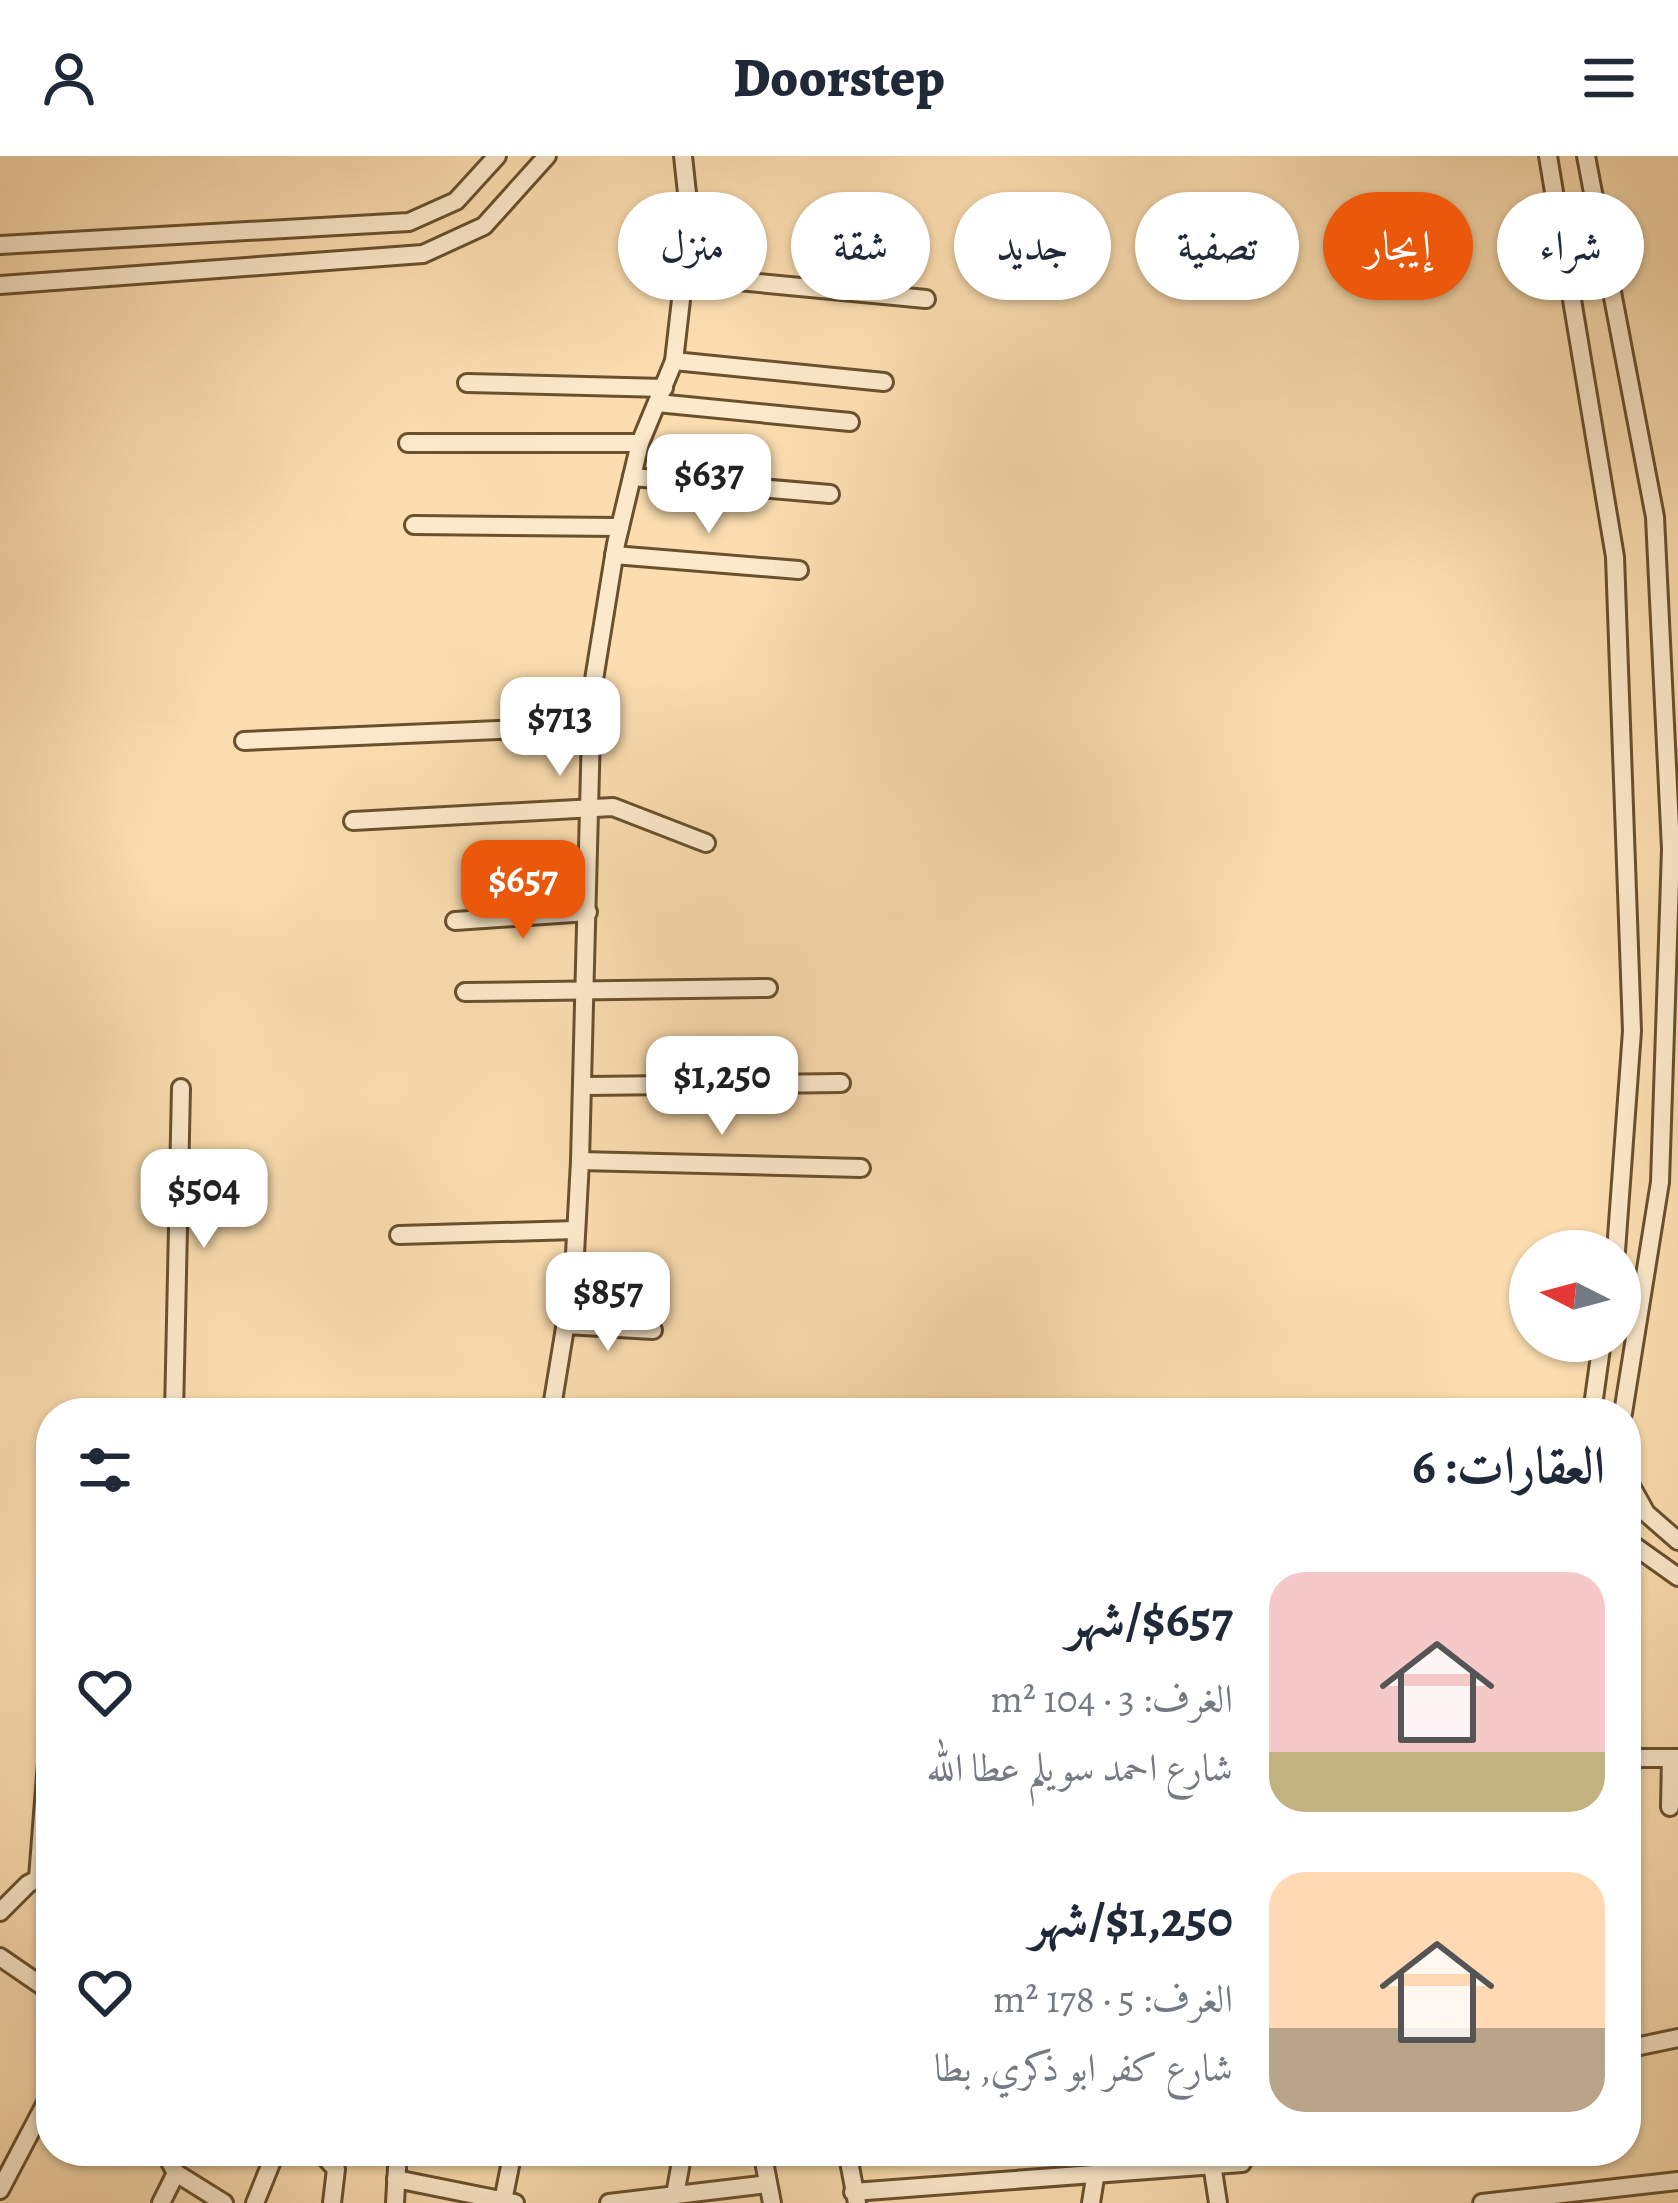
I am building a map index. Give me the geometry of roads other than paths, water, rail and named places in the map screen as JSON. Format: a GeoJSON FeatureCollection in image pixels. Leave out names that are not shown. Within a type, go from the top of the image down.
{"type":"FeatureCollection","features":[{"type":"Feature","properties":{"kind":"street"},"geometry":{"type":"LineString","coordinates":[[0,245],[409,222],[456,201],[497,156]]}},
{"type":"Feature","properties":{"kind":"street"},"geometry":{"type":"LineString","coordinates":[[0,285],[423,254],[484,226],[547,156]]}},
{"type":"Feature","properties":{"kind":"street"},"geometry":{"type":"LineString","coordinates":[[683,156],[689,192]]}},
{"type":"Feature","properties":{"kind":"street"},"geometry":{"type":"LineString","coordinates":[[1547,156],[1615,556],[1632,1009],[1617,1230]]}},
{"type":"Feature","properties":{"kind":"street"},"geometry":{"type":"LineString","coordinates":[[1586,156],[1660,556],[1672,885],[1660,1182],[1624,1398]]}},
{"type":"Feature","properties":{"kind":"street"},"geometry":{"type":"LineString","coordinates":[[554,1398],[576,1230],[585,1086],[590,726],[620,527],[640,443],[674,361],[682,300]]}},
{"type":"Feature","properties":{"kind":"street"},"geometry":{"type":"LineString","coordinates":[[674,361],[884,382]]}},
{"type":"Feature","properties":{"kind":"street"},"geometry":{"type":"LineString","coordinates":[[467,383],[660,396],[850,422]]}},
{"type":"Feature","properties":{"kind":"street"},"geometry":{"type":"LineString","coordinates":[[408,443],[640,443]]}},
{"type":"Feature","properties":{"kind":"street"},"geometry":{"type":"LineString","coordinates":[[632,476],[830,494]]}},
{"type":"Feature","properties":{"kind":"street"},"geometry":{"type":"LineString","coordinates":[[414,525],[620,527]]}},
{"type":"Feature","properties":{"kind":"street"},"geometry":{"type":"LineString","coordinates":[[614,555],[799,570]]}},
{"type":"Feature","properties":{"kind":"street"},"geometry":{"type":"LineString","coordinates":[[244,741],[590,726]]}},
{"type":"Feature","properties":{"kind":"street"},"geometry":{"type":"LineString","coordinates":[[352,821],[586,805],[630,809],[706,843]]}},
{"type":"Feature","properties":{"kind":"street"},"geometry":{"type":"LineString","coordinates":[[455,920],[588,912]]}},
{"type":"Feature","properties":{"kind":"street"},"geometry":{"type":"LineString","coordinates":[[465,992],[768,988]]}},
{"type":"Feature","properties":{"kind":"street"},"geometry":{"type":"LineString","coordinates":[[585,1086],[841,1083]]}},
{"type":"Feature","properties":{"kind":"street"},"geometry":{"type":"LineString","coordinates":[[174,1398],[181,1088]]}},
{"type":"Feature","properties":{"kind":"street"},"geometry":{"type":"LineString","coordinates":[[580,1161],[861,1168]]}},
{"type":"Feature","properties":{"kind":"street"},"geometry":{"type":"LineString","coordinates":[[400,1235],[576,1230]]}},
{"type":"Feature","properties":{"kind":"street"},"geometry":{"type":"LineString","coordinates":[[566,1325],[653,1330]]}},
{"type":"Feature","properties":{"kind":"street"},"geometry":{"type":"LineString","coordinates":[[1594,1398],[1599,1362]]}},
{"type":"Feature","properties":{"kind":"street"},"geometry":{"type":"LineString","coordinates":[[1641,1504],[1678,1540]]}},
{"type":"Feature","properties":{"kind":"street"},"geometry":{"type":"LineString","coordinates":[[1641,1550],[1678,1576]]}},
{"type":"Feature","properties":{"kind":"street"},"geometry":{"type":"LineString","coordinates":[[1641,1758],[1675,1758],[1670,1807]]}},
{"type":"Feature","properties":{"kind":"street"},"geometry":{"type":"LineString","coordinates":[[0,1912],[36,1882]]}},
{"type":"Feature","properties":{"kind":"street"},"geometry":{"type":"LineString","coordinates":[[0,1957],[36,1982]]}},
{"type":"Feature","properties":{"kind":"street"},"geometry":{"type":"LineString","coordinates":[[1641,2046],[1678,2038]]}},
{"type":"Feature","properties":{"kind":"street"},"geometry":{"type":"LineString","coordinates":[[0,2190],[36,2122]]}},
{"type":"Feature","properties":{"kind":"street"},"geometry":{"type":"LineString","coordinates":[[172,2166],[224,2203]]}},
{"type":"Feature","properties":{"kind":"street"},"geometry":{"type":"LineString","coordinates":[[255,2203],[270,2166]]}},
{"type":"Feature","properties":{"kind":"street"},"geometry":{"type":"LineString","coordinates":[[332,2203],[333,2166]]}},
{"type":"Feature","properties":{"kind":"street"},"geometry":{"type":"LineString","coordinates":[[395,2203],[397,2166]]}},
{"type":"Feature","properties":{"kind":"street"},"geometry":{"type":"LineString","coordinates":[[396,2179],[509,2202],[511,2166]]}},
{"type":"Feature","properties":{"kind":"street"},"geometry":{"type":"LineString","coordinates":[[670,2198],[679,2166]]}},
{"type":"Feature","properties":{"kind":"street"},"geometry":{"type":"LineString","coordinates":[[850,2166],[855,2198],[1096,2178],[1169,2166]]}},
{"type":"Feature","properties":{"kind":"street"},"geometry":{"type":"LineString","coordinates":[[1212,2166],[1218,2203]]}},
{"type":"Feature","properties":{"kind":"street"},"geometry":{"type":"LineString","coordinates":[[161,2203],[176,2173]]}},
{"type":"Feature","properties":{"kind":"street"},"geometry":{"type":"LineString","coordinates":[[1091,2203],[1096,2178]]}},
{"type":"Feature","properties":{"kind":"street"},"geometry":{"type":"LineString","coordinates":[[1482,2203],[1678,2181]]}},
{"type":"Feature","properties":{"kind":"street"},"geometry":{"type":"LineString","coordinates":[[609,2203],[770,2193]]}}]}
